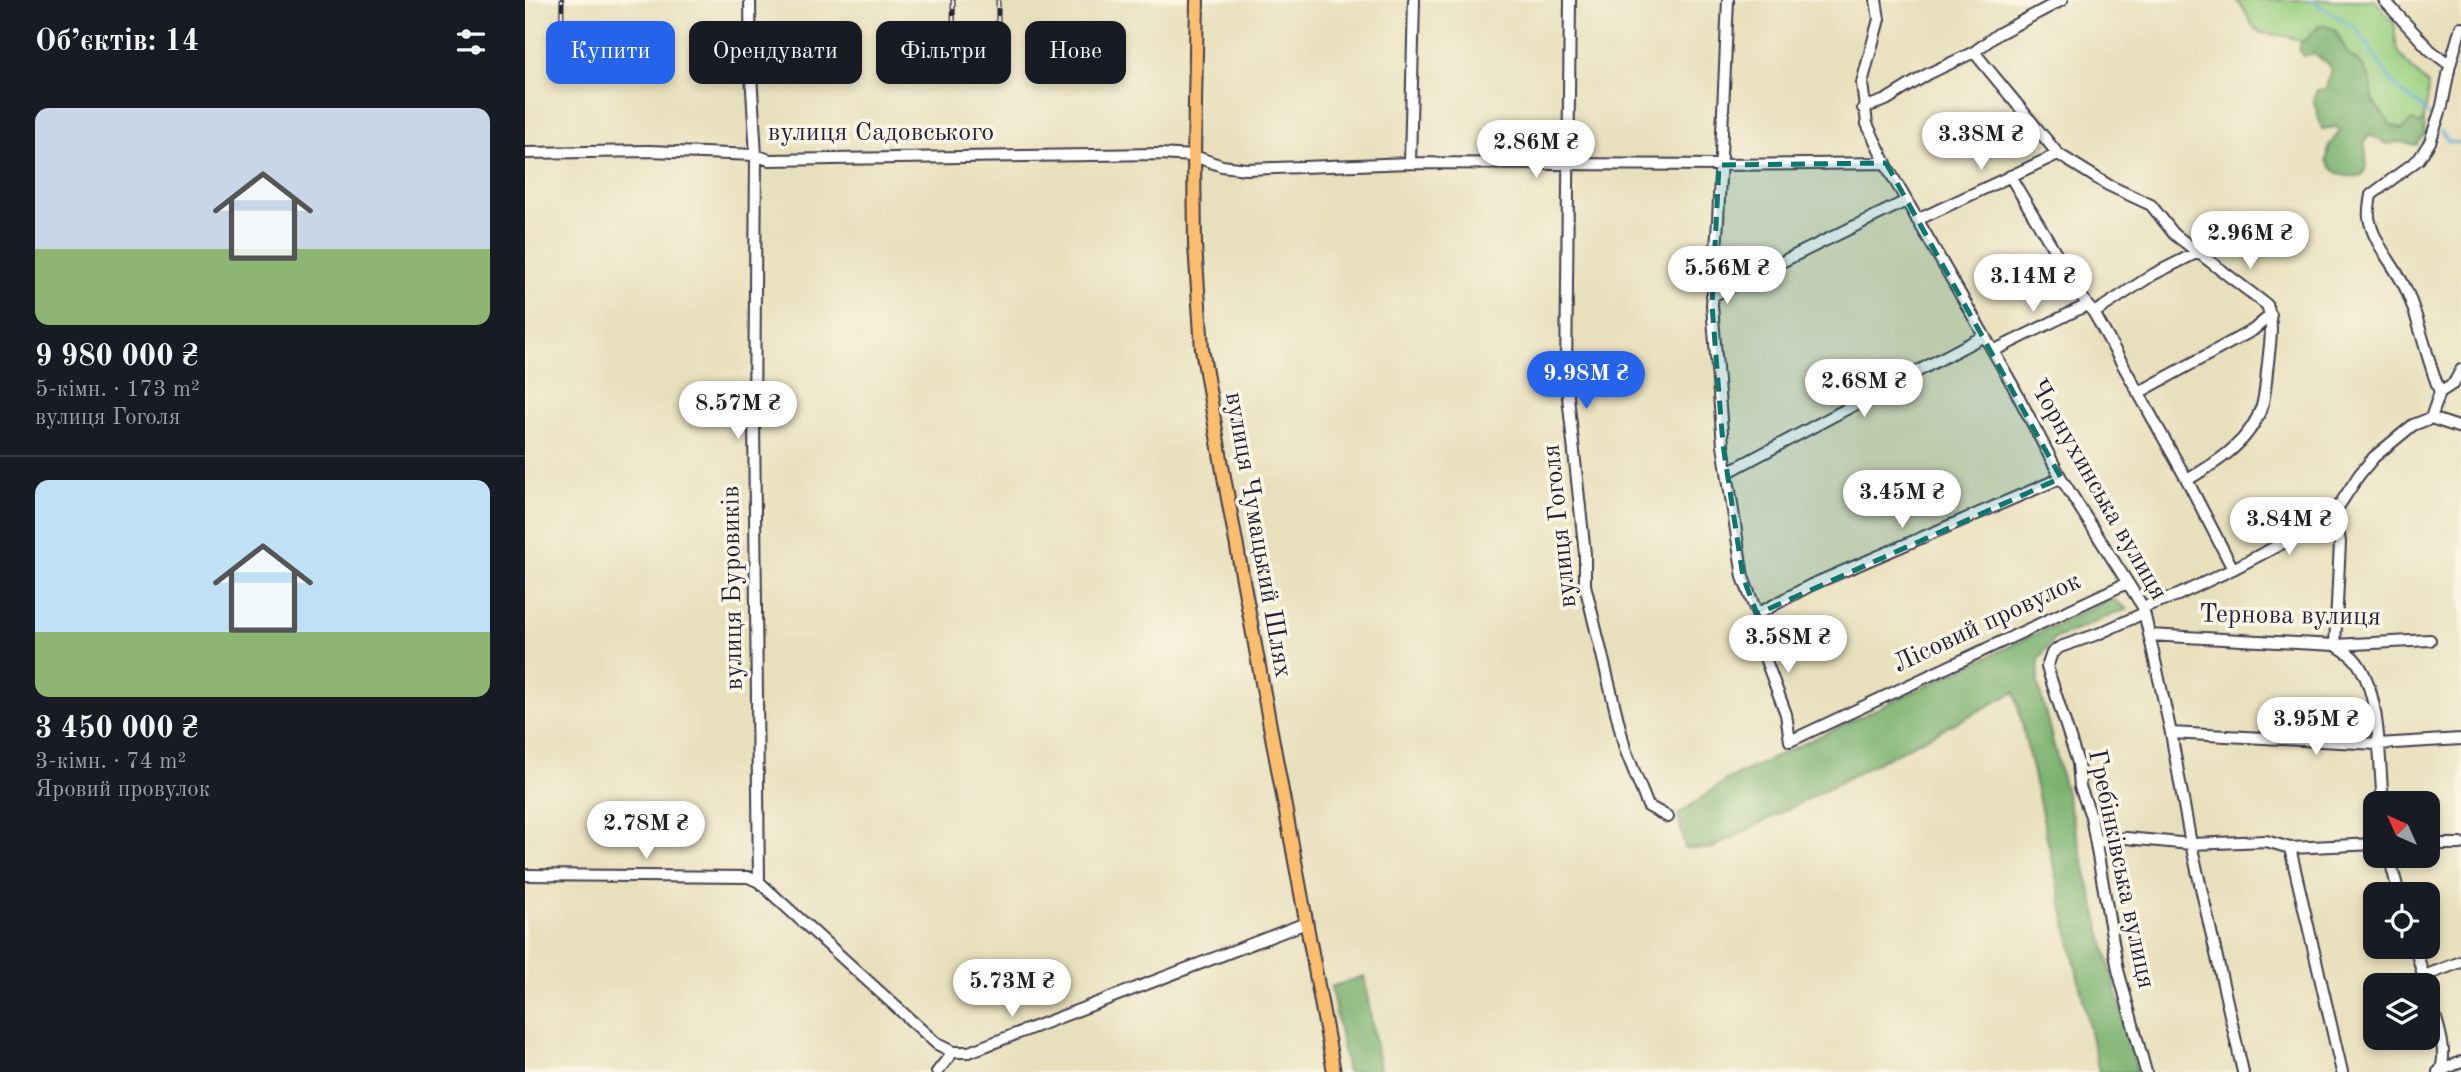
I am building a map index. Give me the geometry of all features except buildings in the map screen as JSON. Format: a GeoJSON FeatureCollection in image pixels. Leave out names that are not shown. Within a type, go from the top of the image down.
{"type":"FeatureCollection","features":[{"type":"Feature","properties":{"kind":"main road","name":"вулиця Чумацький Шлях"},"geometry":{"type":"LineString","coordinates":[[1197,0],[1195,245],[1202,349],[1334,1072]]}},
{"type":"Feature","properties":{"kind":"street","name":"вулиця Буровиків"},"geometry":{"type":"LineString","coordinates":[[750,0],[756,155],[754,421],[759,882]]}},
{"type":"Feature","properties":{"kind":"street"},"geometry":{"type":"LineString","coordinates":[[1409,163],[1414,0]]}},
{"type":"Feature","properties":{"kind":"street","name":"вулиця Гоголя"},"geometry":{"type":"LineString","coordinates":[[1570,0],[1566,378],[1585,554],[1585,585],[1625,749],[1648,806],[1668,817]]}},
{"type":"Feature","properties":{"kind":"street"},"geometry":{"type":"LineString","coordinates":[[1728,0],[1712,296],[1723,445],[1744,577],[1757,614],[1811,585],[2061,478]]}},
{"type":"Feature","properties":{"kind":"street"},"geometry":{"type":"LineString","coordinates":[[1876,0],[1879,19],[1862,83],[1863,108],[1886,100],[2062,0]]}},
{"type":"Feature","properties":{"kind":"street"},"geometry":{"type":"LineString","coordinates":[[2384,0],[2430,50],[2449,65]]}},
{"type":"Feature","properties":{"kind":"street"},"geometry":{"type":"LineString","coordinates":[[2431,418],[2440,392],[2408,294],[2373,232],[2368,216],[2371,195],[2419,159],[2430,142],[2442,106],[2449,65],[2461,27]]}},
{"type":"Feature","properties":{"kind":"street"},"geometry":{"type":"LineString","coordinates":[[1974,52],[2058,154],[2108,185],[2151,205],[2173,234],[2267,304],[2271,315],[2271,342],[2262,407],[2242,442],[2210,467],[2187,480]]}},
{"type":"Feature","properties":{"kind":"street","name":"Чорнухинська вулиця"},"geometry":{"type":"LineString","coordinates":[[1863,108],[1867,124],[1906,201],[1993,351],[2061,478],[2143,610],[2171,733],[2191,844],[2243,1072]]}},
{"type":"Feature","properties":{"kind":"street","name":"вулиця Садовського"},"geometry":{"type":"LineString","coordinates":[[525,153],[649,151],[756,155],[769,160],[1159,154],[1194,156],[1222,166],[1246,169],[1409,163],[1886,163]]}},
{"type":"Feature","properties":{"kind":"street"},"geometry":{"type":"LineString","coordinates":[[1917,220],[2058,154]]}},
{"type":"Feature","properties":{"kind":"street"},"geometry":{"type":"LineString","coordinates":[[2010,176],[2138,393],[2187,480],[2232,569]]}},
{"type":"Feature","properties":{"kind":"street"},"geometry":{"type":"LineString","coordinates":[[1712,296],[1906,201]]}},
{"type":"Feature","properties":{"kind":"street"},"geometry":{"type":"LineString","coordinates":[[1993,351],[2090,309],[2198,252]]}},
{"type":"Feature","properties":{"kind":"street"},"geometry":{"type":"LineString","coordinates":[[2138,393],[2253,330],[2271,315]]}},
{"type":"Feature","properties":{"kind":"street"},"geometry":{"type":"LineString","coordinates":[[1728,472],[1984,336]]}},
{"type":"Feature","properties":{"kind":"street"},"geometry":{"type":"LineString","coordinates":[[2440,392],[2454,383],[2461,370]]}},
{"type":"Feature","properties":{"kind":"street"},"geometry":{"type":"LineString","coordinates":[[2143,610],[2232,569],[2331,518],[2374,457],[2413,425],[2431,418],[2461,428]]}},
{"type":"Feature","properties":{"kind":"street"},"geometry":{"type":"LineString","coordinates":[[2331,518],[2338,530],[2340,542],[2335,645],[2356,660],[2371,687],[2382,791]]}},
{"type":"Feature","properties":{"kind":"street","name":"Лісовий провулок"},"geometry":{"type":"LineString","coordinates":[[1757,614],[1765,658],[1786,714],[1790,741],[2127,583]]}},
{"type":"Feature","properties":{"kind":"street","name":"Гребінківська вулиця"},"geometry":{"type":"LineString","coordinates":[[2143,610],[2098,634],[2060,647],[2048,660],[2050,683],[2078,763],[2080,787],[2097,842],[2117,970],[2145,1072]]}},
{"type":"Feature","properties":{"kind":"street","name":"Тернова вулиця"},"geometry":{"type":"LineString","coordinates":[[2149,635],[2335,645],[2430,640]]}},
{"type":"Feature","properties":{"kind":"street"},"geometry":{"type":"LineString","coordinates":[[2171,733],[2378,744],[2461,739]]}},
{"type":"Feature","properties":{"kind":"street"},"geometry":{"type":"LineString","coordinates":[[2097,842],[2126,838],[2191,844],[2266,841],[2290,848],[2363,845]]}},
{"type":"Feature","properties":{"kind":"street"},"geometry":{"type":"LineString","coordinates":[[2440,844],[2461,844]]}},
{"type":"Feature","properties":{"kind":"street"},"geometry":{"type":"LineString","coordinates":[[2290,848],[2342,1072]]}},
{"type":"Feature","properties":{"kind":"street"},"geometry":{"type":"LineString","coordinates":[[525,875],[748,877],[759,882],[937,1044],[953,1052],[969,1052],[1306,923]]}},
{"type":"Feature","properties":{"kind":"street"},"geometry":{"type":"LineString","coordinates":[[2440,975],[2461,962]]}},
{"type":"Feature","properties":{"kind":"street"},"geometry":{"type":"LineString","coordinates":[[2439,1072],[2444,1062],[2440,1034]]}},
{"type":"Feature","properties":{"kind":"street"},"geometry":{"type":"LineString","coordinates":[[936,1072],[953,1052]]}},
{"type":"Feature","properties":{"kind":"street"},"geometry":{"type":"LineString","coordinates":[[2439,1072],[2461,1062]]}},
{"type":"Feature","properties":{"kind":"highlighted area"},"geometry":{"type":"Polygon","coordinates":[[[1886,163],[2061,478],[1757,614],[1743,577],[1723,445],[1712,305],[1719,165],[1886,163]]]}},
{"type":"Feature","properties":{"kind":"green space"},"geometry":{"type":"Polygon","coordinates":[[[2236,0],[2375,0],[2395,26],[2397,46],[2404,60],[2428,85],[2422,124],[2399,129],[2391,125],[2372,100],[2371,82],[2362,65],[2348,54],[2334,29],[2318,26],[2309,38],[2301,42],[2287,36],[2262,33],[2252,25],[2236,0]]]}},
{"type":"Feature","properties":{"kind":"green space"},"geometry":{"type":"Polygon","coordinates":[[[2322,25],[2334,29],[2348,54],[2362,65],[2371,82],[2373,100],[2391,125],[2403,129],[2412,120],[2420,125],[2424,119],[2425,134],[2417,145],[2400,142],[2387,144],[2370,135],[2364,142],[2366,163],[2362,175],[2342,175],[2327,161],[2329,146],[2340,131],[2337,127],[2322,129],[2313,99],[2317,90],[2326,89],[2331,69],[2329,64],[2314,54],[2304,56],[2299,50],[2301,42],[2322,25]]]}},
{"type":"Feature","properties":{"kind":"green space"},"geometry":{"type":"Polygon","coordinates":[[[2112,598],[2127,609],[2054,639],[2039,659],[2038,684],[2137,1072],[2099,1072],[2015,692],[1710,849],[1685,848],[1678,815],[1726,780],[2112,598]]]}},
{"type":"Feature","properties":{"kind":"green space"},"geometry":{"type":"Polygon","coordinates":[[[1364,976],[1380,1072],[1347,1072],[1331,987],[1364,976]]]}},
{"type":"Feature","properties":{"kind":"waterway"},"geometry":{"type":"LineString","coordinates":[[2311,0],[2356,28],[2397,89],[2421,106],[2431,118]]}},
{"type":"Feature","properties":{"kind":"waterway"},"geometry":{"type":"LineString","coordinates":[[2441,131],[2449,142],[2461,143]]}},
{"type":"Feature","properties":{"kind":"railway"},"geometry":{"type":"LineString","coordinates":[[562,0],[562,21]]}},
{"type":"Feature","properties":{"kind":"railway"},"geometry":{"type":"LineString","coordinates":[[953,0],[953,21]]}},
{"type":"Feature","properties":{"kind":"railway"},"geometry":{"type":"LineString","coordinates":[[998,0],[998,21]]}}]}
